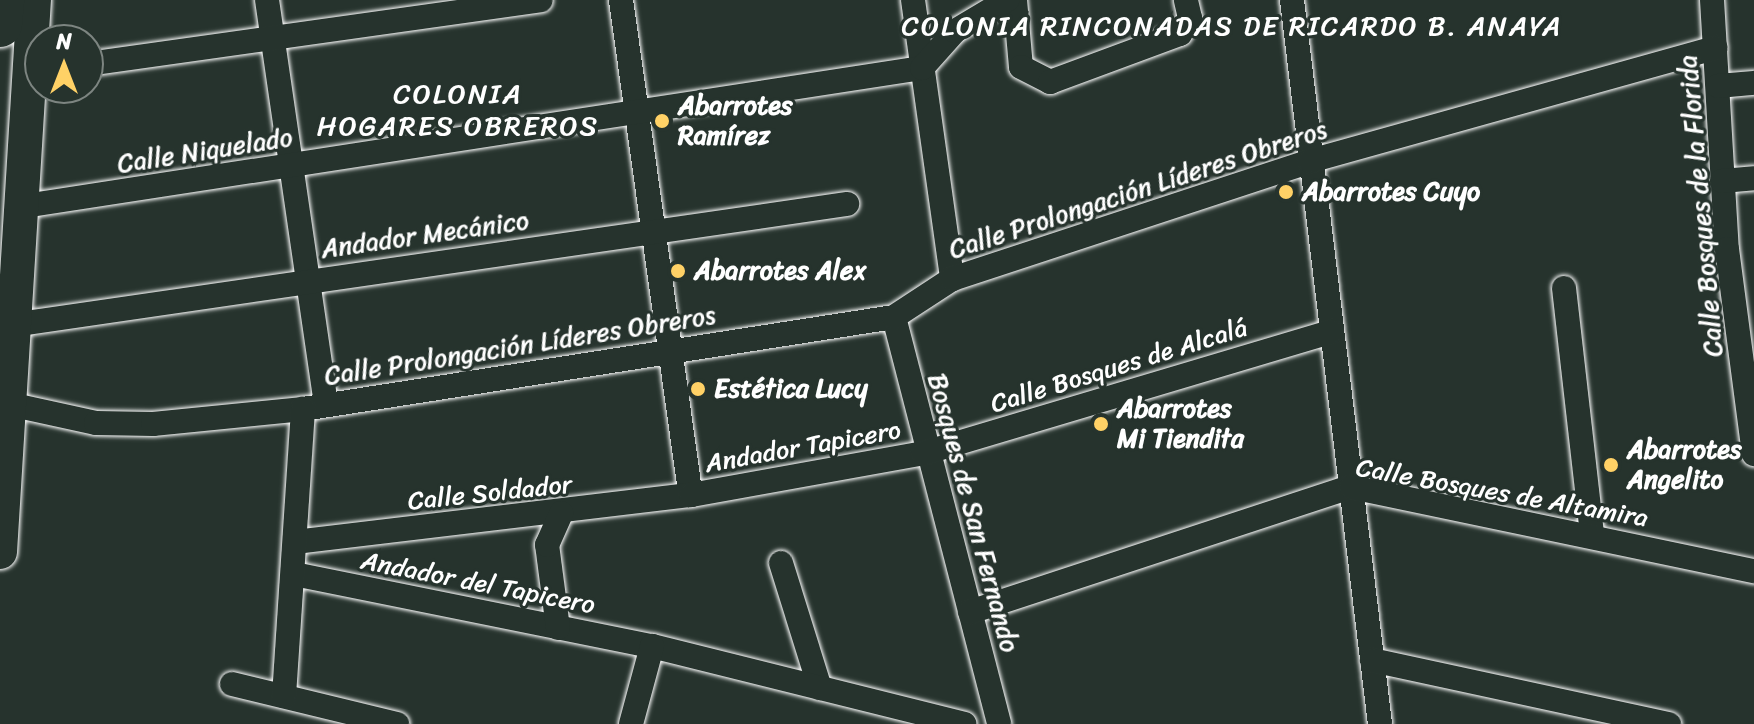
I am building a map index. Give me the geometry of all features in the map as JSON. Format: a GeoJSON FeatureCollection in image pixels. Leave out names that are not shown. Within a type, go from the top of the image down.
{"type":"FeatureCollection","features":[{"type":"Feature","properties":{"kind":"highway"},"geometry":{"type":"LineString","coordinates":[[0,25],[2,0]]}},
{"type":"Feature","properties":{"kind":"main road"},"geometry":{"type":"LineString","coordinates":[[34,0],[34,24]]}},
{"type":"Feature","properties":{"kind":"main road"},"geometry":{"type":"LineString","coordinates":[[0,552],[18,207],[30,104]]}},
{"type":"Feature","properties":{"kind":"street"},"geometry":{"type":"LineString","coordinates":[[267,0],[275,37],[315,407],[295,542],[284,696]]}},
{"type":"Feature","properties":{"kind":"street"},"geometry":{"type":"LineString","coordinates":[[104,62],[541,0]]}},
{"type":"Feature","properties":{"kind":"street"},"geometry":{"type":"LineString","coordinates":[[621,0],[691,495]]}},
{"type":"Feature","properties":{"kind":"street"},"geometry":{"type":"LineString","coordinates":[[913,0],[952,279]]}},
{"type":"Feature","properties":{"kind":"street"},"geometry":{"type":"LineString","coordinates":[[922,68],[955,31],[1007,0]]}},
{"type":"Feature","properties":{"kind":"street"},"geometry":{"type":"LineString","coordinates":[[1015,0],[1021,67],[1050,82],[1180,34],[1190,18],[1186,0]]}},
{"type":"Feature","properties":{"kind":"street"},"geometry":{"type":"LineString","coordinates":[[1292,0],[1380,724]]}},
{"type":"Feature","properties":{"kind":"street","name":"Calle Bosques de la Florida"},"geometry":{"type":"LineString","coordinates":[[1712,0],[1722,181],[1754,454]]}},
{"type":"Feature","properties":{"kind":"street","name":"Calle Prolongación Líderes Obreros"},"geometry":{"type":"LineString","coordinates":[[9,404],[96,423],[153,424],[315,407],[894,317],[952,279],[1310,161],[1716,48]]}},
{"type":"Feature","properties":{"kind":"street","name":"Calle Niquelado"},"geometry":{"type":"LineString","coordinates":[[18,207],[922,68]]}},
{"type":"Feature","properties":{"kind":"street"},"geometry":{"type":"LineString","coordinates":[[1718,86],[1754,83]]}},
{"type":"Feature","properties":{"kind":"street"},"geometry":{"type":"LineString","coordinates":[[1722,181],[1754,178]]}},
{"type":"Feature","properties":{"kind":"street","name":"Andador Mecánico"},"geometry":{"type":"LineString","coordinates":[[12,325],[303,280],[847,204]]}},
{"type":"Feature","properties":{"kind":"street"},"geometry":{"type":"LineString","coordinates":[[1564,288],[1592,535]]}},
{"type":"Feature","properties":{"kind":"street","name":"Bosques de San Fernando"},"geometry":{"type":"LineString","coordinates":[[894,317],[924,453],[999,724]]}},
{"type":"Feature","properties":{"kind":"street","name":"Calle Bosques de Alcalá"},"geometry":{"type":"LineString","coordinates":[[924,453],[1331,332]]}},
{"type":"Feature","properties":{"kind":"street","name":"Andador Tapicero"},"geometry":{"type":"LineString","coordinates":[[691,495],[924,453]]}},
{"type":"Feature","properties":{"kind":"street","name":"Calle Bosques de Altamira"},"geometry":{"type":"LineString","coordinates":[[970,612],[1351,487],[1754,571]]}},
{"type":"Feature","properties":{"kind":"street","name":"Calle Soldador"},"geometry":{"type":"LineString","coordinates":[[295,542],[561,513],[691,495]]}},
{"type":"Feature","properties":{"kind":"street"},"geometry":{"type":"LineString","coordinates":[[558,628],[547,545],[561,513]]}},
{"type":"Feature","properties":{"kind":"street"},"geometry":{"type":"LineString","coordinates":[[781,563],[820,688]]}},
{"type":"Feature","properties":{"kind":"street","name":"Andador del Tapicero"},"geometry":{"type":"LineString","coordinates":[[294,574],[652,646],[964,724]]}},
{"type":"Feature","properties":{"kind":"street"},"geometry":{"type":"LineString","coordinates":[[631,724],[652,646]]}},
{"type":"Feature","properties":{"kind":"street"},"geometry":{"type":"LineString","coordinates":[[1372,660],[1669,724]]}},
{"type":"Feature","properties":{"kind":"street"},"geometry":{"type":"LineString","coordinates":[[232,684],[368,721],[397,724]]}},
{"type":"Feature","properties":{"kind":"place","name":"Abarrotes Ramírez"},"geometry":{"type":"Point","coordinates":[662,121]}},
{"type":"Feature","properties":{"kind":"place","name":"Abarrotes Cuyo"},"geometry":{"type":"Point","coordinates":[1286,192]}},
{"type":"Feature","properties":{"kind":"place","name":"Abarrotes Alex"},"geometry":{"type":"Point","coordinates":[678,271]}},
{"type":"Feature","properties":{"kind":"place","name":"Estética Lucy"},"geometry":{"type":"Point","coordinates":[698,389]}},
{"type":"Feature","properties":{"kind":"place","name":"Abarrotes Mi Tiendita"},"geometry":{"type":"Point","coordinates":[1101,424]}},
{"type":"Feature","properties":{"kind":"place","name":"Abarrotes Angelito"},"geometry":{"type":"Point","coordinates":[1611,465]}},
{"type":"Feature","properties":{"kind":"district","name":"COLONIA RINCONADAS DE RICARDO B. ANAYA"},"geometry":{"type":"Point","coordinates":[1232,26]}},
{"type":"Feature","properties":{"kind":"district","name":"COLONIA HOGARES OBREROS"},"geometry":{"type":"Point","coordinates":[458,110]}}]}
